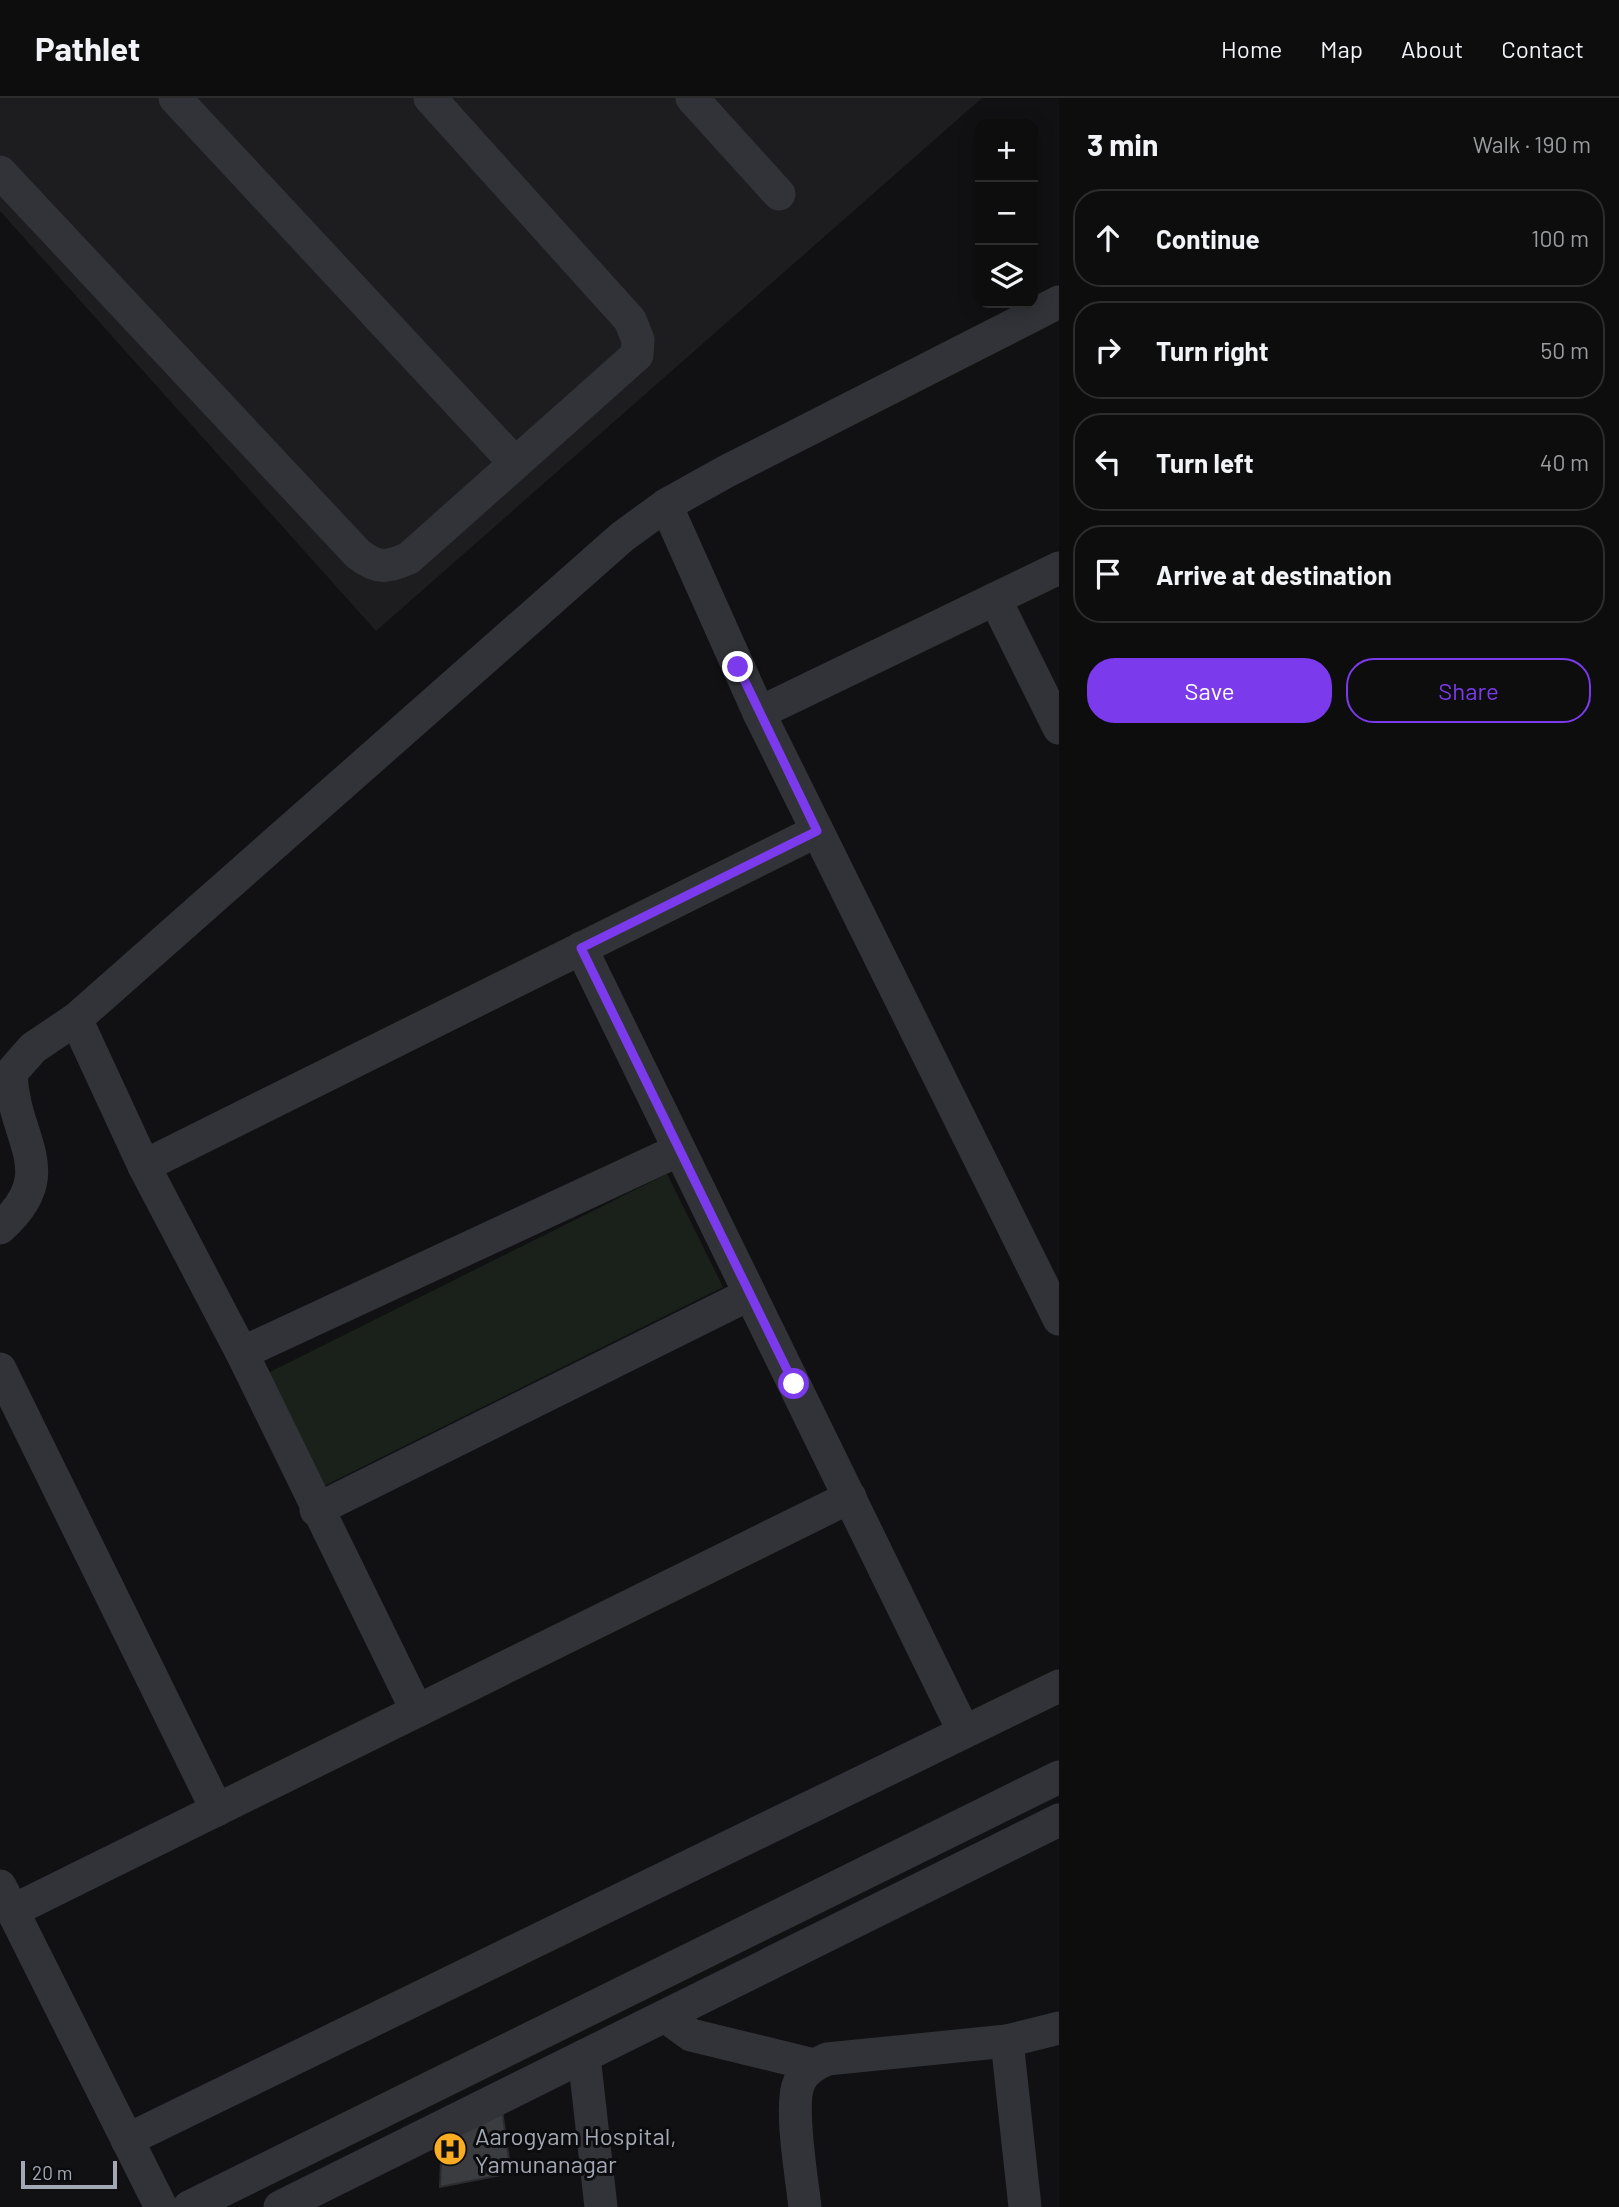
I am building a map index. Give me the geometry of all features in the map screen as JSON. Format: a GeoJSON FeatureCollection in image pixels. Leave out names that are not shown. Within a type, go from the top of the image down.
{"type":"FeatureCollection","features":[{"type":"Feature","properties":{"kind":"street"},"geometry":{"type":"LineString","coordinates":[[175,98],[516,463]]}},
{"type":"Feature","properties":{"kind":"street"},"geometry":{"type":"LineString","coordinates":[[0,172],[358,554],[373,566],[388,568],[409,558],[629,365],[637,355],[638,340],[630,320],[430,98]]}},
{"type":"Feature","properties":{"kind":"street"},"geometry":{"type":"LineString","coordinates":[[692,98],[779,194]]}},
{"type":"Feature","properties":{"kind":"street"},"geometry":{"type":"LineString","coordinates":[[0,1228],[27,1199],[32,1183],[33,1167],[12,1094],[11,1073],[33,1048],[76,1019],[622,537],[666,505],[727,471],[1059,302]]}},
{"type":"Feature","properties":{"kind":"street"},"geometry":{"type":"LineString","coordinates":[[666,505],[759,713],[1059,1319]]}},
{"type":"Feature","properties":{"kind":"street"},"geometry":{"type":"LineString","coordinates":[[759,713],[1059,568]]}},
{"type":"Feature","properties":{"kind":"street"},"geometry":{"type":"LineString","coordinates":[[995,599],[1059,728]]}},
{"type":"Feature","properties":{"kind":"street"},"geometry":{"type":"LineString","coordinates":[[144,1166],[817,831]]}},
{"type":"Feature","properties":{"kind":"street"},"geometry":{"type":"LineString","coordinates":[[581,948],[964,1732]]}},
{"type":"Feature","properties":{"kind":"street"},"geometry":{"type":"LineString","coordinates":[[76,1019],[144,1166],[242,1353],[316,1510],[417,1711]]}},
{"type":"Feature","properties":{"kind":"street"},"geometry":{"type":"LineString","coordinates":[[242,1353],[679,1150]]}},
{"type":"Feature","properties":{"kind":"street"},"geometry":{"type":"LineString","coordinates":[[316,1510],[750,1294]]}},
{"type":"Feature","properties":{"kind":"street"},"geometry":{"type":"LineString","coordinates":[[0,1369],[216,1810]]}},
{"type":"Feature","properties":{"kind":"street"},"geometry":{"type":"LineString","coordinates":[[161,2207],[6,1899],[216,1810],[850,1497]]}},
{"type":"Feature","properties":{"kind":"street"},"geometry":{"type":"LineString","coordinates":[[127,2140],[1059,1686]]}},
{"type":"Feature","properties":{"kind":"street"},"geometry":{"type":"LineString","coordinates":[[189,2207],[1059,1777]]}},
{"type":"Feature","properties":{"kind":"street"},"geometry":{"type":"LineString","coordinates":[[280,2207],[1059,1820]]}},
{"type":"Feature","properties":{"kind":"street"},"geometry":{"type":"LineString","coordinates":[[664,2016],[691,2035],[814,2065]]}},
{"type":"Feature","properties":{"kind":"street"},"geometry":{"type":"LineString","coordinates":[[805,2207],[795,2103],[799,2082],[814,2065],[827,2059],[1007,2041],[1059,2028]]}},
{"type":"Feature","properties":{"kind":"street"},"geometry":{"type":"LineString","coordinates":[[1007,2041],[1025,2207]]}},
{"type":"Feature","properties":{"kind":"street"},"geometry":{"type":"LineString","coordinates":[[584,2056],[601,2207]]}},
{"type":"Feature","properties":{"kind":"shaded area"},"geometry":{"type":"Polygon","coordinates":[[[0,98],[982,98],[376,631],[0,211],[0,98]]]}},
{"type":"Feature","properties":{"kind":"shaded area"},"geometry":{"type":"Polygon","coordinates":[[[667,1174],[723,1287],[324,1486],[268,1373],[667,1174]]]}},
{"type":"Feature","properties":{"kind":"building"},"geometry":{"type":"Polygon","coordinates":[[[501,2103],[511,2173],[440,2187],[442,2135],[501,2103]]]}},
{"type":"Feature","properties":{"kind":"place","name":"Aarogyam Hospital, Yamunanagar"},"geometry":{"type":"Point","coordinates":[450,2149]}},
{"type":"Feature","properties":{"kind":"route"},"geometry":{"type":"LineString","coordinates":[[738,667],[817,831],[581,948],[794,1384]]}}]}
